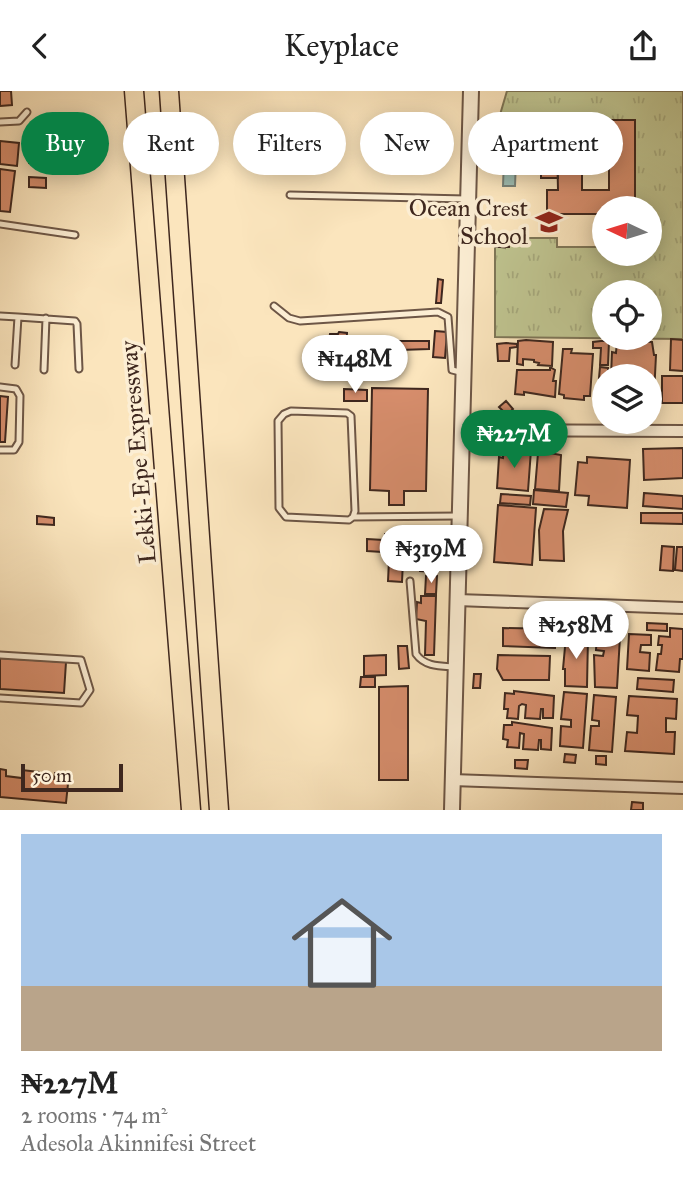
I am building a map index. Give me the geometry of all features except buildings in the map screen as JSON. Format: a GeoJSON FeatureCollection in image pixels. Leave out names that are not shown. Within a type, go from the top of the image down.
{"type":"FeatureCollection","features":[{"type":"Feature","properties":{"kind":"highway","name":"Lekki-Epe Expressway"},"geometry":{"type":"LineString","coordinates":[[134,91],[191,810]]}},
{"type":"Feature","properties":{"kind":"highway"},"geometry":{"type":"LineString","coordinates":[[169,91],[219,810]]}},
{"type":"Feature","properties":{"kind":"street"},"geometry":{"type":"LineString","coordinates":[[452,810],[471,91]]}},
{"type":"Feature","properties":{"kind":"street"},"geometry":{"type":"LineString","coordinates":[[462,430],[683,431]]}},
{"type":"Feature","properties":{"kind":"street"},"geometry":{"type":"LineString","coordinates":[[457,600],[683,607]]}},
{"type":"Feature","properties":{"kind":"street"},"geometry":{"type":"LineString","coordinates":[[452,780],[683,788]]}},
{"type":"Feature","properties":{"kind":"lane"},"geometry":{"type":"LineString","coordinates":[[0,122],[21,119]]}},
{"type":"Feature","properties":{"kind":"lane"},"geometry":{"type":"LineString","coordinates":[[290,195],[468,199]]}},
{"type":"Feature","properties":{"kind":"lane"},"geometry":{"type":"LineString","coordinates":[[0,224],[75,235]]}},
{"type":"Feature","properties":{"kind":"lane"},"geometry":{"type":"LineString","coordinates":[[274,306],[289,318],[300,321],[438,312],[448,317],[450,324],[452,370],[463,373]]}},
{"type":"Feature","properties":{"kind":"lane"},"geometry":{"type":"LineString","coordinates":[[0,316],[71,320],[77,324],[79,369]]}},
{"type":"Feature","properties":{"kind":"lane"},"geometry":{"type":"LineString","coordinates":[[15,365],[18,317]]}},
{"type":"Feature","properties":{"kind":"lane"},"geometry":{"type":"LineString","coordinates":[[44,369],[46,318]]}},
{"type":"Feature","properties":{"kind":"lane"},"geometry":{"type":"LineString","coordinates":[[0,387],[16,389],[20,396],[19,442],[14,450],[0,450]]}},
{"type":"Feature","properties":{"kind":"lane"},"geometry":{"type":"LineString","coordinates":[[353,517],[355,511],[351,416],[347,413],[291,411],[284,414],[278,421],[279,508],[286,517],[349,520],[353,517],[460,516]]}},
{"type":"Feature","properties":{"kind":"lane"},"geometry":{"type":"LineString","coordinates":[[410,581],[416,654],[429,665],[455,667]]}},
{"type":"Feature","properties":{"kind":"lane"},"geometry":{"type":"LineString","coordinates":[[0,655],[80,660],[90,690],[81,703],[0,698]]}},
{"type":"Feature","properties":{"kind":"green space"},"geometry":{"type":"Polygon","coordinates":[[[507,91],[683,91],[683,339],[662,339],[662,280],[592,280],[592,338],[495,337],[495,246],[505,248],[505,238],[557,238],[557,247],[592,247],[592,266],[662,266],[662,196],[635,196],[634,120],[623,120],[623,112],[501,112],[507,91]]]}},
{"type":"Feature","properties":{"kind":"water"},"geometry":{"type":"Polygon","coordinates":[[[503,175],[515,175],[515,186],[503,186],[503,175]]]}},
{"type":"Feature","properties":{"kind":"place","name":"Ocean Crest School"},"geometry":{"type":"Point","coordinates":[549,222]}}]}
